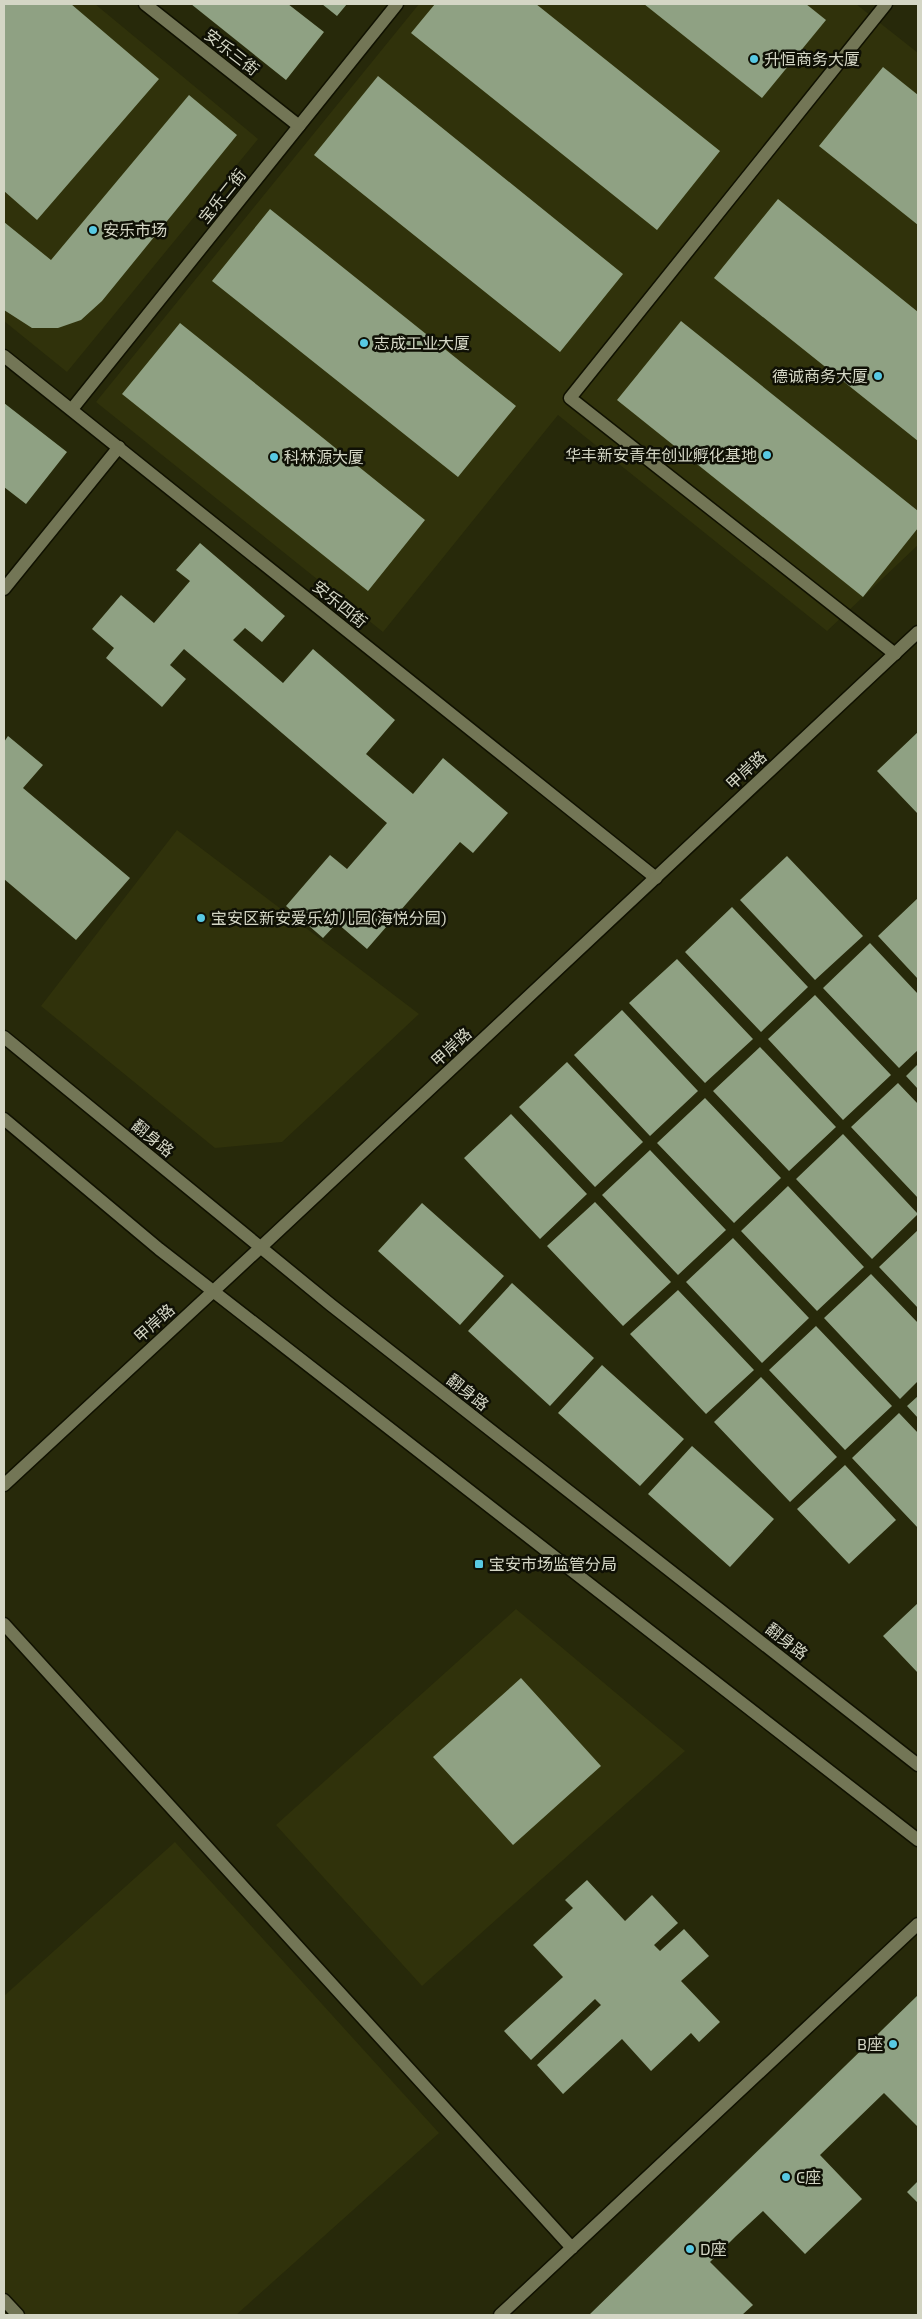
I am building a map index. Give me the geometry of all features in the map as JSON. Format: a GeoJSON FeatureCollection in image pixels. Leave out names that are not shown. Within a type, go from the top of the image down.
{"type":"FeatureCollection","features":[{"type":"Feature","properties":{"kind":"main road","name":"安乐三街"},"geometry":{"type":"LineString","coordinates":[[145,4],[299,126]]}},
{"type":"Feature","properties":{"kind":"main road","name":"宝乐二街"},"geometry":{"type":"LineString","coordinates":[[72,409],[397,4]]}},
{"type":"Feature","properties":{"kind":"main road"},"geometry":{"type":"LineString","coordinates":[[886,4],[570,398],[895,654]]}},
{"type":"Feature","properties":{"kind":"main road","name":"安乐四街"},"geometry":{"type":"LineString","coordinates":[[4,356],[656,878]]}},
{"type":"Feature","properties":{"kind":"main road"},"geometry":{"type":"LineString","coordinates":[[4,589],[119,447]]}},
{"type":"Feature","properties":{"kind":"main road","name":"甲岸路"},"geometry":{"type":"LineString","coordinates":[[4,1485],[918,632]]}},
{"type":"Feature","properties":{"kind":"main road","name":"翻身路"},"geometry":{"type":"LineString","coordinates":[[4,1037],[354,1323],[918,1765]]}},
{"type":"Feature","properties":{"kind":"main road"},"geometry":{"type":"LineString","coordinates":[[4,1119],[159,1249],[918,1840]]}},
{"type":"Feature","properties":{"kind":"main road"},"geometry":{"type":"LineString","coordinates":[[4,1624],[572,2248]]}},
{"type":"Feature","properties":{"kind":"main road"},"geometry":{"type":"LineString","coordinates":[[500,2315],[918,1924]]}},
{"type":"Feature","properties":{"kind":"main road"},"geometry":{"type":"LineString","coordinates":[[4,2300],[18,2315]]}},
{"type":"Feature","properties":{"kind":"shaded area","name":"安乐市场"},"geometry":{"type":"Polygon","coordinates":[[[4,4],[95,4],[258,139],[67,372],[4,321],[4,4]]]}},
{"type":"Feature","properties":{"kind":"shaded area"},"geometry":{"type":"Polygon","coordinates":[[[419,4],[856,4],[918,53],[918,545],[827,631],[558,415],[383,632],[96,402],[419,4]]]}},
{"type":"Feature","properties":{"kind":"shaded area","name":"宝安区新安爱乐幼儿园(海悦分园)"},"geometry":{"type":"Polygon","coordinates":[[[177,830],[419,1014],[282,1142],[215,1148],[41,1006],[177,830]]]}},
{"type":"Feature","properties":{"kind":"shaded area"},"geometry":{"type":"Polygon","coordinates":[[[516,1609],[685,1751],[422,1986],[276,1825],[516,1609]]]}},
{"type":"Feature","properties":{"kind":"shaded area"},"geometry":{"type":"Polygon","coordinates":[[[175,1842],[439,2133],[236,2315],[4,2315],[4,1996],[175,1842]]]}},
{"type":"Feature","properties":{"kind":"building"},"geometry":{"type":"Polygon","coordinates":[[[4,4],[71,4],[159,79],[37,220],[4,191],[4,4]]]}},
{"type":"Feature","properties":{"kind":"building"},"geometry":{"type":"Polygon","coordinates":[[[191,4],[288,4],[324,32],[286,80],[191,4]]]}},
{"type":"Feature","properties":{"kind":"building"},"geometry":{"type":"Polygon","coordinates":[[[322,4],[347,4],[337,16],[322,4]]]}},
{"type":"Feature","properties":{"kind":"building"},"geometry":{"type":"Polygon","coordinates":[[[435,4],[536,4],[720,151],[657,230],[411,33],[435,4]]]}},
{"type":"Feature","properties":{"kind":"building","name":"升恒商务大厦"},"geometry":{"type":"Polygon","coordinates":[[[644,4],[806,4],[826,20],[762,98],[644,4]]]}},
{"type":"Feature","properties":{"kind":"building"},"geometry":{"type":"Polygon","coordinates":[[[883,67],[918,95],[918,225],[819,146],[883,67]]]}},
{"type":"Feature","properties":{"kind":"building"},"geometry":{"type":"Polygon","coordinates":[[[378,76],[623,274],[560,352],[314,155],[378,76]]]}},
{"type":"Feature","properties":{"kind":"building"},"geometry":{"type":"Polygon","coordinates":[[[189,95],[237,135],[102,301],[81,320],[58,328],[32,328],[4,310],[4,222],[51,260],[189,95]]]}},
{"type":"Feature","properties":{"kind":"building","name":"德诚商务大厦"},"geometry":{"type":"Polygon","coordinates":[[[778,199],[918,312],[918,441],[714,278],[778,199]]]}},
{"type":"Feature","properties":{"kind":"building","name":"志成工业大厦"},"geometry":{"type":"Polygon","coordinates":[[[270,209],[516,406],[458,477],[212,281],[270,209]]]}},
{"type":"Feature","properties":{"kind":"building","name":"华丰新安青年创业孵化基地"},"geometry":{"type":"Polygon","coordinates":[[[681,321],[918,511],[918,528],[863,597],[617,400],[681,321]]]}},
{"type":"Feature","properties":{"kind":"building","name":"科林源大厦"},"geometry":{"type":"Polygon","coordinates":[[[180,323],[425,520],[368,591],[122,394],[180,323]]]}},
{"type":"Feature","properties":{"kind":"building"},"geometry":{"type":"Polygon","coordinates":[[[4,403],[67,452],[26,504],[4,487],[4,403]]]}},
{"type":"Feature","properties":{"kind":"building"},"geometry":{"type":"Polygon","coordinates":[[[200,543],[285,616],[262,642],[245,628],[233,640],[283,683],[313,649],[395,720],[366,754],[413,794],[443,758],[508,813],[473,853],[460,842],[367,949],[337,923],[323,938],[286,906],[330,855],[347,869],[387,823],[184,649],[170,665],[186,679],[162,707],[106,658],[114,648],[92,629],[121,595],[154,623],[190,581],[176,570],[200,543]]]}},
{"type":"Feature","properties":{"kind":"building"},"geometry":{"type":"Polygon","coordinates":[[[918,732],[918,814],[877,771],[918,732]]]}},
{"type":"Feature","properties":{"kind":"building"},"geometry":{"type":"Polygon","coordinates":[[[8,736],[43,765],[23,788],[130,878],[76,940],[4,879],[4,742],[8,736]]]}},
{"type":"Feature","properties":{"kind":"building"},"geometry":{"type":"Polygon","coordinates":[[[787,856],[863,936],[815,980],[740,900],[787,856]]]}},
{"type":"Feature","properties":{"kind":"building"},"geometry":{"type":"Polygon","coordinates":[[[918,898],[918,979],[878,936],[918,898]]]}},
{"type":"Feature","properties":{"kind":"building"},"geometry":{"type":"Polygon","coordinates":[[[732,907],[808,987],[761,1032],[685,952],[732,907]]]}},
{"type":"Feature","properties":{"kind":"building"},"geometry":{"type":"Polygon","coordinates":[[[870,943],[918,994],[918,1050],[899,1068],[823,988],[870,943]]]}},
{"type":"Feature","properties":{"kind":"building"},"geometry":{"type":"Polygon","coordinates":[[[677,959],[753,1039],[705,1083],[629,1003],[677,959]]]}},
{"type":"Feature","properties":{"kind":"building"},"geometry":{"type":"Polygon","coordinates":[[[815,995],[891,1075],[843,1120],[768,1039],[815,995]]]}},
{"type":"Feature","properties":{"kind":"building"},"geometry":{"type":"Polygon","coordinates":[[[622,1010],[698,1091],[650,1136],[574,1055],[622,1010]]]}},
{"type":"Feature","properties":{"kind":"building"},"geometry":{"type":"Polygon","coordinates":[[[760,1047],[836,1127],[789,1171],[713,1091],[760,1047]]]}},
{"type":"Feature","properties":{"kind":"building"},"geometry":{"type":"Polygon","coordinates":[[[567,1062],[643,1142],[595,1187],[519,1107],[567,1062]]]}},
{"type":"Feature","properties":{"kind":"building"},"geometry":{"type":"Polygon","coordinates":[[[918,1064],[918,1089],[906,1076],[918,1064]]]}},
{"type":"Feature","properties":{"kind":"building"},"geometry":{"type":"Polygon","coordinates":[[[898,1083],[918,1104],[918,1198],[851,1127],[898,1083]]]}},
{"type":"Feature","properties":{"kind":"building"},"geometry":{"type":"Polygon","coordinates":[[[705,1098],[781,1178],[734,1223],[657,1143],[705,1098]]]}},
{"type":"Feature","properties":{"kind":"building"},"geometry":{"type":"Polygon","coordinates":[[[511,1114],[587,1194],[540,1239],[464,1158],[511,1114]]]}},
{"type":"Feature","properties":{"kind":"building"},"geometry":{"type":"Polygon","coordinates":[[[843,1134],[918,1214],[872,1259],[796,1179],[843,1134]]]}},
{"type":"Feature","properties":{"kind":"building"},"geometry":{"type":"Polygon","coordinates":[[[650,1150],[726,1230],[678,1275],[602,1195],[650,1150]]]}},
{"type":"Feature","properties":{"kind":"building"},"geometry":{"type":"Polygon","coordinates":[[[788,1186],[864,1267],[817,1311],[741,1231],[788,1186]]]}},
{"type":"Feature","properties":{"kind":"building"},"geometry":{"type":"Polygon","coordinates":[[[595,1202],[671,1282],[623,1326],[547,1246],[595,1202]]]}},
{"type":"Feature","properties":{"kind":"building"},"geometry":{"type":"Polygon","coordinates":[[[422,1203],[504,1276],[460,1325],[378,1251],[422,1203]]]}},
{"type":"Feature","properties":{"kind":"building"},"geometry":{"type":"Polygon","coordinates":[[[918,1230],[918,1308],[879,1267],[918,1230]]]}},
{"type":"Feature","properties":{"kind":"building"},"geometry":{"type":"Polygon","coordinates":[[[733,1238],[809,1318],[762,1363],[686,1282],[733,1238]]]}},
{"type":"Feature","properties":{"kind":"building"},"geometry":{"type":"Polygon","coordinates":[[[871,1274],[918,1323],[918,1381],[900,1399],[824,1318],[871,1274]]]}},
{"type":"Feature","properties":{"kind":"building"},"geometry":{"type":"Polygon","coordinates":[[[512,1283],[594,1358],[550,1406],[468,1331],[512,1283]]]}},
{"type":"Feature","properties":{"kind":"building"},"geometry":{"type":"Polygon","coordinates":[[[678,1290],[754,1370],[706,1414],[630,1334],[678,1290]]]}},
{"type":"Feature","properties":{"kind":"building"},"geometry":{"type":"Polygon","coordinates":[[[816,1326],[892,1406],[845,1450],[769,1370],[816,1326]]]}},
{"type":"Feature","properties":{"kind":"building"},"geometry":{"type":"Polygon","coordinates":[[[602,1365],[684,1439],[640,1486],[558,1413],[602,1365]]]}},
{"type":"Feature","properties":{"kind":"building"},"geometry":{"type":"Polygon","coordinates":[[[761,1377],[837,1457],[790,1502],[714,1422],[761,1377]]]}},
{"type":"Feature","properties":{"kind":"building"},"geometry":{"type":"Polygon","coordinates":[[[918,1396],[918,1418],[907,1406],[918,1396]]]}},
{"type":"Feature","properties":{"kind":"building"},"geometry":{"type":"Polygon","coordinates":[[[899,1413],[918,1433],[918,1528],[852,1458],[899,1413]]]}},
{"type":"Feature","properties":{"kind":"building"},"geometry":{"type":"Polygon","coordinates":[[[692,1446],[774,1519],[730,1567],[648,1494],[692,1446]]]}},
{"type":"Feature","properties":{"kind":"building"},"geometry":{"type":"Polygon","coordinates":[[[845,1465],[896,1520],[849,1564],[797,1509],[845,1465]]]}},
{"type":"Feature","properties":{"kind":"building"},"geometry":{"type":"Polygon","coordinates":[[[918,1603],[918,1673],[883,1636],[918,1603]]]}},
{"type":"Feature","properties":{"kind":"building"},"geometry":{"type":"Polygon","coordinates":[[[521,1678],[601,1766],[513,1845],[433,1757],[521,1678]]]}},
{"type":"Feature","properties":{"kind":"building"},"geometry":{"type":"Polygon","coordinates":[[[587,1880],[625,1921],[652,1895],[678,1923],[654,1945],[660,1951],[684,1929],[709,1956],[681,1981],[720,2022],[699,2042],[691,2033],[651,2071],[622,2039],[563,2094],[537,2065],[601,2005],[595,1999],[531,2060],[504,2031],[563,1977],[533,1945],[573,1908],[565,1900],[587,1880]]]}},
{"type":"Feature","properties":{"kind":"building"},"geometry":{"type":"Polygon","coordinates":[[[918,1995],[918,2127],[884,2093],[820,2155],[862,2199],[805,2254],[763,2211],[736,2236],[710,2262],[753,2305],[742,2315],[589,2315],[918,1995]]]}},
{"type":"Feature","properties":{"kind":"building"},"geometry":{"type":"Polygon","coordinates":[[[918,2181],[918,2203],[907,2192],[918,2181]]]}},
{"type":"Feature","properties":{"kind":"place","name":"升恒商务大厦"},"geometry":{"type":"Point","coordinates":[754,59]}},
{"type":"Feature","properties":{"kind":"place","name":"安乐市场"},"geometry":{"type":"Point","coordinates":[93,230]}},
{"type":"Feature","properties":{"kind":"place","name":"志成工业大厦"},"geometry":{"type":"Point","coordinates":[364,343]}},
{"type":"Feature","properties":{"kind":"place","name":"德诚商务大厦"},"geometry":{"type":"Point","coordinates":[878,376]}},
{"type":"Feature","properties":{"kind":"place","name":"华丰新安青年创业孵化基地"},"geometry":{"type":"Point","coordinates":[767,455]}},
{"type":"Feature","properties":{"kind":"place","name":"科林源大厦"},"geometry":{"type":"Point","coordinates":[274,457]}},
{"type":"Feature","properties":{"kind":"place","name":"宝安区新安爱乐幼儿园(海悦分园)"},"geometry":{"type":"Point","coordinates":[201,918]}},
{"type":"Feature","properties":{"kind":"place","name":"宝安市场监管分局"},"geometry":{"type":"Point","coordinates":[479,1564]}},
{"type":"Feature","properties":{"kind":"place","name":"B座"},"geometry":{"type":"Point","coordinates":[893,2044]}},
{"type":"Feature","properties":{"kind":"place","name":"C座"},"geometry":{"type":"Point","coordinates":[786,2177]}},
{"type":"Feature","properties":{"kind":"place","name":"D座"},"geometry":{"type":"Point","coordinates":[690,2249]}}]}
